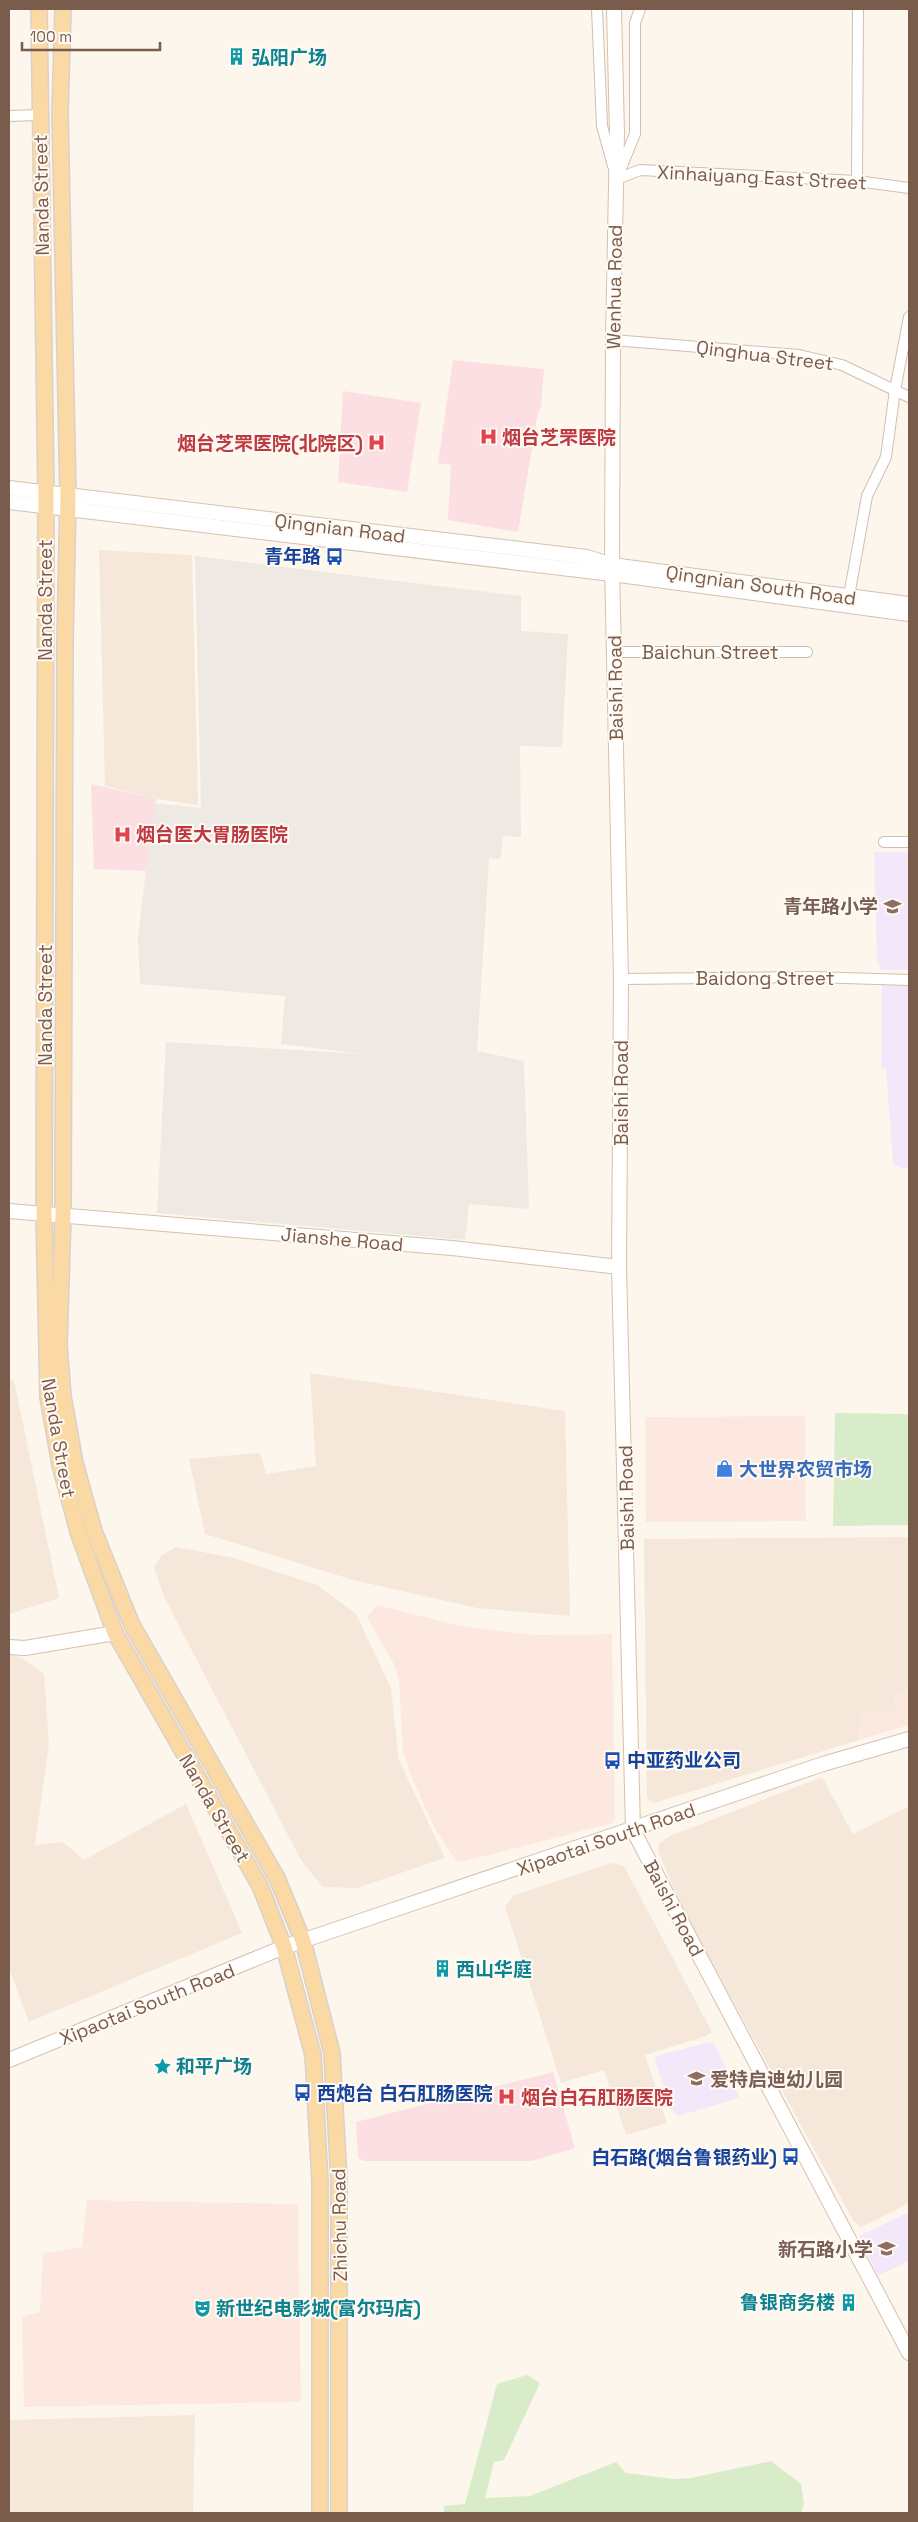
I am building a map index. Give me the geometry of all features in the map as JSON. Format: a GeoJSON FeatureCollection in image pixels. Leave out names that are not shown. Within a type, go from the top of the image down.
{"type":"FeatureCollection","features":[{"type":"Feature","properties":{"kind":"main road"},"geometry":{"type":"LineString","coordinates":[[28,9],[39,42]]}},
{"type":"Feature","properties":{"kind":"main road","name":"Nanda Street"},"geometry":{"type":"LineString","coordinates":[[39,9],[39,115],[46,500],[44,1213],[48,1397],[60,1465],[79,1535],[115,1633],[260,1886],[284,1947]]}},
{"type":"Feature","properties":{"kind":"main road","name":"Nanda Street"},"geometry":{"type":"LineString","coordinates":[[63,9],[60,113],[68,503],[65,641],[64,1215],[59,1344],[64,1396],[75,1463],[94,1531],[132,1625],[277,1878],[303,1941]]}},
{"type":"Feature","properties":{"kind":"main road","name":"Zhichu Road"},"geometry":{"type":"LineString","coordinates":[[303,1941],[332,2053],[339,2181],[338,2513]]}},
{"type":"Feature","properties":{"kind":"main road","name":"Zhichu Road"},"geometry":{"type":"LineString","coordinates":[[284,1947],[313,2065],[320,2182],[320,2513]]}},
{"type":"Feature","properties":{"kind":"street"},"geometry":{"type":"LineString","coordinates":[[597,9],[602,126],[617,179]]}},
{"type":"Feature","properties":{"kind":"street","name":"Wenhua Road"},"geometry":{"type":"LineString","coordinates":[[612,570],[613,340],[617,179],[614,9]]}},
{"type":"Feature","properties":{"kind":"street"},"geometry":{"type":"LineString","coordinates":[[617,179],[634,134],[635,24],[640,9]]}},
{"type":"Feature","properties":{"kind":"street"},"geometry":{"type":"LineString","coordinates":[[857,181],[858,9]]}},
{"type":"Feature","properties":{"kind":"street"},"geometry":{"type":"LineString","coordinates":[[9,116],[39,115]]}},
{"type":"Feature","properties":{"kind":"street","name":"Xinhaiyang East Street"},"geometry":{"type":"LineString","coordinates":[[617,179],[640,170],[857,181],[909,188]]}},
{"type":"Feature","properties":{"kind":"street"},"geometry":{"type":"LineString","coordinates":[[849,596],[867,496],[886,457],[895,390],[909,317]]}},
{"type":"Feature","properties":{"kind":"street","name":"Qinghua Street"},"geometry":{"type":"LineString","coordinates":[[613,340],[799,355],[842,365],[909,397]]}},
{"type":"Feature","properties":{"kind":"street"},"geometry":{"type":"LineString","coordinates":[[9,488],[46,500]]}},
{"type":"Feature","properties":{"kind":"street","name":"Qingnian Road"},"geometry":{"type":"LineString","coordinates":[[46,500],[612,570]]}},
{"type":"Feature","properties":{"kind":"street"},"geometry":{"type":"LineString","coordinates":[[9,502],[46,500]]}},
{"type":"Feature","properties":{"kind":"street","name":"Qingnian South Road"},"geometry":{"type":"LineString","coordinates":[[612,570],[909,604]]}},
{"type":"Feature","properties":{"kind":"street","name":"Qingnian South Road"},"geometry":{"type":"LineString","coordinates":[[612,570],[909,614]]}},
{"type":"Feature","properties":{"kind":"street","name":"Baishi Road"},"geometry":{"type":"LineString","coordinates":[[612,570],[622,979],[620,1267],[633,1830],[909,2353]]}},
{"type":"Feature","properties":{"kind":"street","name":"Baichun Street"},"geometry":{"type":"LineString","coordinates":[[614,652],[807,652]]}},
{"type":"Feature","properties":{"kind":"street"},"geometry":{"type":"LineString","coordinates":[[884,842],[909,842]]}},
{"type":"Feature","properties":{"kind":"street","name":"Baidong Street"},"geometry":{"type":"LineString","coordinates":[[622,979],[812,977],[909,980]]}},
{"type":"Feature","properties":{"kind":"street"},"geometry":{"type":"LineString","coordinates":[[9,1210],[44,1213]]}},
{"type":"Feature","properties":{"kind":"street","name":"Jianshe Road"},"geometry":{"type":"LineString","coordinates":[[44,1213],[452,1248],[620,1267]]}},
{"type":"Feature","properties":{"kind":"street"},"geometry":{"type":"LineString","coordinates":[[9,1647],[25,1648],[115,1633]]}},
{"type":"Feature","properties":{"kind":"street","name":"Xipaotai South Road"},"geometry":{"type":"LineString","coordinates":[[9,2060],[284,1947],[824,1764],[909,1738]]}},
{"type":"Feature","properties":{"kind":"shaded area","name":"烟台芝罘医院"},"geometry":{"type":"Polygon","coordinates":[[[453,360],[544,369],[541,407],[538,412],[518,532],[448,520],[451,465],[438,463],[453,360]]]}},
{"type":"Feature","properties":{"kind":"shaded area","name":"烟台芝罘医院(北院区)"},"geometry":{"type":"Polygon","coordinates":[[[343,391],[421,403],[407,492],[338,482],[343,391]]]}},
{"type":"Feature","properties":{"kind":"shaded area"},"geometry":{"type":"Polygon","coordinates":[[[99,550],[192,555],[198,805],[156,799],[105,786],[99,550]]]}},
{"type":"Feature","properties":{"kind":"shaded area"},"geometry":{"type":"Polygon","coordinates":[[[195,556],[521,596],[521,631],[568,634],[562,747],[520,746],[521,837],[503,836],[500,859],[489,858],[477,1051],[524,1061],[529,1209],[469,1204],[465,1240],[157,1213],[166,1042],[362,1054],[281,1044],[285,996],[140,984],[138,938],[154,803],[200,808],[201,806],[195,556]]]}},
{"type":"Feature","properties":{"kind":"shaded area","name":"烟台医大胃肠医院"},"geometry":{"type":"Polygon","coordinates":[[[91,784],[156,799],[146,871],[94,869],[91,784]]]}},
{"type":"Feature","properties":{"kind":"shaded area","name":"青年路小学"},"geometry":{"type":"Polygon","coordinates":[[[874,852],[909,852],[909,970],[881,970],[877,960],[874,852]]]}},
{"type":"Feature","properties":{"kind":"shaded area"},"geometry":{"type":"Polygon","coordinates":[[[882,985],[909,986],[909,1168],[902,1168],[893,1164],[886,1069],[881,1068],[882,985]]]}},
{"type":"Feature","properties":{"kind":"shaded area"},"geometry":{"type":"Polygon","coordinates":[[[310,1373],[565,1411],[570,1616],[477,1608],[353,1580],[205,1534],[189,1459],[260,1453],[266,1474],[316,1466],[310,1373]]]}},
{"type":"Feature","properties":{"kind":"shaded area"},"geometry":{"type":"Polygon","coordinates":[[[9,1379],[14,1380],[59,1598],[9,1614],[9,1379]]]}},
{"type":"Feature","properties":{"kind":"shaded area","name":"大世界农贸市场"},"geometry":{"type":"Polygon","coordinates":[[[805,1416],[806,1521],[646,1522],[645,1417],[805,1416]]]}},
{"type":"Feature","properties":{"kind":"shaded area"},"geometry":{"type":"Polygon","coordinates":[[[909,1537],[909,1692],[895,1693],[896,1712],[861,1713],[859,1740],[654,1803],[649,1800],[647,1797],[644,1539],[909,1537]]]}},
{"type":"Feature","properties":{"kind":"shaded area"},"geometry":{"type":"Polygon","coordinates":[[[176,1547],[234,1558],[317,1585],[356,1614],[391,1688],[399,1760],[445,1858],[357,1888],[322,1887],[301,1860],[165,1599],[154,1568],[161,1556],[176,1547]]]}},
{"type":"Feature","properties":{"kind":"shaded area"},"geometry":{"type":"Polygon","coordinates":[[[377,1605],[461,1626],[535,1635],[612,1634],[615,1817],[613,1823],[461,1862],[456,1861],[435,1829],[412,1779],[403,1751],[399,1680],[394,1664],[367,1617],[377,1605]]]}},
{"type":"Feature","properties":{"kind":"shaded area"},"geometry":{"type":"Polygon","coordinates":[[[9,1654],[20,1657],[44,1674],[49,1743],[35,1845],[63,1842],[84,1860],[186,1804],[242,1933],[29,2022],[9,1968],[9,1654]]]}},
{"type":"Feature","properties":{"kind":"shaded area"},"geometry":{"type":"Polygon","coordinates":[[[895,1692],[909,1692],[909,1725],[859,1740],[861,1713],[896,1712],[895,1692]]]}},
{"type":"Feature","properties":{"kind":"shaded area"},"geometry":{"type":"Polygon","coordinates":[[[822,1777],[853,1834],[909,1806],[909,2203],[861,2227],[854,2222],[683,1910],[658,1851],[659,1844],[670,1836],[822,1777]]]}},
{"type":"Feature","properties":{"kind":"shaded area"},"geometry":{"type":"Polygon","coordinates":[[[612,1863],[624,1866],[712,2032],[706,2036],[645,2055],[667,2123],[626,2135],[604,2070],[561,2083],[505,1906],[514,1895],[612,1863]]]}},
{"type":"Feature","properties":{"kind":"shaded area","name":"爱特启迪幼儿园"},"geometry":{"type":"Polygon","coordinates":[[[710,2042],[714,2043],[740,2098],[678,2116],[671,2109],[655,2060],[656,2056],[710,2042]]]}},
{"type":"Feature","properties":{"kind":"shaded area","name":"烟台白石肛肠医院"},"geometry":{"type":"Polygon","coordinates":[[[553,2072],[575,2148],[532,2161],[364,2161],[358,2158],[356,2122],[553,2072]]]}},
{"type":"Feature","properties":{"kind":"shaded area"},"geometry":{"type":"Polygon","coordinates":[[[87,2200],[298,2204],[301,2402],[24,2407],[22,2317],[40,2312],[43,2253],[82,2247],[87,2200]]]}},
{"type":"Feature","properties":{"kind":"shaded area","name":"新石路小学"},"geometry":{"type":"Polygon","coordinates":[[[909,2212],[909,2261],[878,2276],[859,2236],[909,2212]]]}},
{"type":"Feature","properties":{"kind":"shaded area"},"geometry":{"type":"Polygon","coordinates":[[[195,2415],[193,2513],[9,2513],[9,2420],[195,2415]]]}},
{"type":"Feature","properties":{"kind":"green space"},"geometry":{"type":"Polygon","coordinates":[[[835,1413],[909,1414],[909,1525],[833,1526],[835,1413]]]}},
{"type":"Feature","properties":{"kind":"green space"},"geometry":{"type":"Polygon","coordinates":[[[527,2375],[540,2383],[504,2460],[494,2462],[485,2498],[530,2496],[616,2462],[626,2473],[674,2479],[691,2478],[771,2461],[801,2484],[804,2503],[801,2513],[444,2513],[444,2506],[465,2504],[497,2384],[527,2375]]]}},
{"type":"Feature","properties":{"kind":"place","name":"弘阳广场"},"geometry":{"type":"Point","coordinates":[237,57]}},
{"type":"Feature","properties":{"kind":"place","name":"烟台芝罘医院"},"geometry":{"type":"Point","coordinates":[488,437]}},
{"type":"Feature","properties":{"kind":"place","name":"烟台芝罘医院(北院区)"},"geometry":{"type":"Point","coordinates":[377,443]}},
{"type":"Feature","properties":{"kind":"place","name":"青年路"},"geometry":{"type":"Point","coordinates":[335,556]}},
{"type":"Feature","properties":{"kind":"place","name":"烟台医大胃肠医院"},"geometry":{"type":"Point","coordinates":[122,834]}},
{"type":"Feature","properties":{"kind":"place","name":"青年路小学"},"geometry":{"type":"Point","coordinates":[892,906]}},
{"type":"Feature","properties":{"kind":"place","name":"大世界农贸市场"},"geometry":{"type":"Point","coordinates":[725,1469]}},
{"type":"Feature","properties":{"kind":"place","name":"中亚药业公司"},"geometry":{"type":"Point","coordinates":[613,1760]}},
{"type":"Feature","properties":{"kind":"place","name":"西山华庭"},"geometry":{"type":"Point","coordinates":[442,1969]}},
{"type":"Feature","properties":{"kind":"place","name":"和平广场"},"geometry":{"type":"Point","coordinates":[162,2066]}},
{"type":"Feature","properties":{"kind":"place","name":"爱特启迪幼儿园"},"geometry":{"type":"Point","coordinates":[696,2079]}},
{"type":"Feature","properties":{"kind":"place","name":"西炮台 白石肛肠医院"},"geometry":{"type":"Point","coordinates":[303,2093]}},
{"type":"Feature","properties":{"kind":"place","name":"烟台白石肛肠医院"},"geometry":{"type":"Point","coordinates":[507,2097]}},
{"type":"Feature","properties":{"kind":"place","name":"白石路(烟台鲁银药业)"},"geometry":{"type":"Point","coordinates":[791,2157]}},
{"type":"Feature","properties":{"kind":"place","name":"新石路小学"},"geometry":{"type":"Point","coordinates":[887,2249]}},
{"type":"Feature","properties":{"kind":"place","name":"鲁银商务楼"},"geometry":{"type":"Point","coordinates":[849,2302]}},
{"type":"Feature","properties":{"kind":"place","name":"新世纪电影城(富尔玛店)"},"geometry":{"type":"Point","coordinates":[202,2308]}}]}
